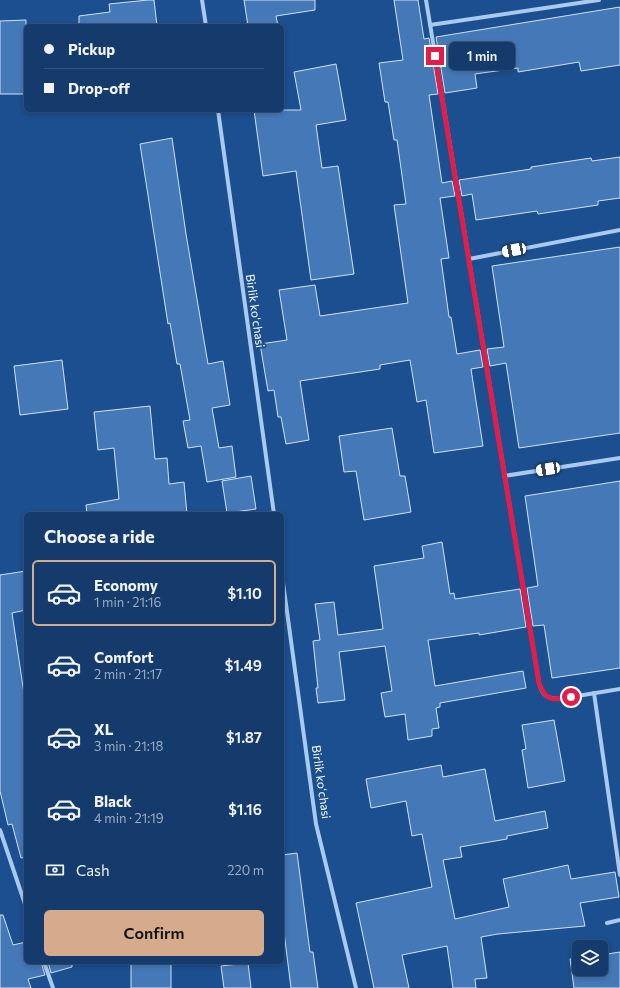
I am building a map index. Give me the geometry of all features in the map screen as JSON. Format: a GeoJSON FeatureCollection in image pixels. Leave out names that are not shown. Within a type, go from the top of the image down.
{"type":"FeatureCollection","features":[{"type":"Feature","properties":{"kind":"street"},"geometry":{"type":"LineString","coordinates":[[202,0],[206,24]]}},
{"type":"Feature","properties":{"kind":"street"},"geometry":{"type":"LineString","coordinates":[[426,0],[539,683],[542,693],[549,698],[559,699],[620,689]]}},
{"type":"Feature","properties":{"kind":"street"},"geometry":{"type":"LineString","coordinates":[[430,25],[599,0]]}},
{"type":"Feature","properties":{"kind":"street","name":"Birlik koʻchasi"},"geometry":{"type":"LineString","coordinates":[[218,112],[274,512]]}},
{"type":"Feature","properties":{"kind":"street"},"geometry":{"type":"LineString","coordinates":[[469,259],[620,230]]}},
{"type":"Feature","properties":{"kind":"street"},"geometry":{"type":"LineString","coordinates":[[504,476],[620,458]]}},
{"type":"Feature","properties":{"kind":"street","name":"Birlik koʻchasi"},"geometry":{"type":"LineString","coordinates":[[284,590],[316,824],[356,988]]}},
{"type":"Feature","properties":{"kind":"street"},"geometry":{"type":"LineString","coordinates":[[594,693],[620,875]]}},
{"type":"Feature","properties":{"kind":"street"},"geometry":{"type":"LineString","coordinates":[[0,830],[24,901]]}},
{"type":"Feature","properties":{"kind":"street"},"geometry":{"type":"LineString","coordinates":[[608,923],[620,920]]}},
{"type":"Feature","properties":{"kind":"street"},"geometry":{"type":"LineString","coordinates":[[45,964],[53,988]]}},
{"type":"Feature","properties":{"kind":"building"},"geometry":{"type":"Polygon","coordinates":[[[154,0],[157,24],[79,24],[79,16],[110,12],[109,4],[154,0]]]}},
{"type":"Feature","properties":{"kind":"building"},"geometry":{"type":"Polygon","coordinates":[[[244,0],[315,0],[315,10],[276,16],[278,24],[248,24],[244,0]]]}},
{"type":"Feature","properties":{"kind":"building"},"geometry":{"type":"Polygon","coordinates":[[[394,0],[418,0],[424,39],[429,38],[438,94],[429,95],[442,183],[452,181],[455,196],[440,198],[449,258],[441,259],[449,317],[451,317],[457,354],[480,350],[483,367],[471,369],[483,446],[434,453],[426,400],[417,402],[410,360],[380,365],[380,369],[300,381],[309,440],[286,444],[281,417],[278,417],[274,390],[268,391],[260,344],[287,340],[279,290],[315,285],[320,316],[408,303],[394,205],[406,204],[397,140],[394,140],[388,102],[385,102],[379,63],[403,60],[394,0]]]}},
{"type":"Feature","properties":{"kind":"building"},"geometry":{"type":"Polygon","coordinates":[[[620,7],[620,65],[581,71],[579,62],[518,72],[518,68],[475,74],[477,88],[445,93],[436,37],[620,7]]]}},
{"type":"Feature","properties":{"kind":"building"},"geometry":{"type":"Polygon","coordinates":[[[26,20],[26,24],[24,24],[24,94],[0,94],[0,21],[26,20]]]}},
{"type":"Feature","properties":{"kind":"building"},"geometry":{"type":"Polygon","coordinates":[[[336,64],[346,120],[316,125],[322,168],[338,166],[354,274],[311,280],[296,171],[263,176],[254,112],[284,112],[284,110],[301,110],[294,72],[336,64]]]}},
{"type":"Feature","properties":{"kind":"building"},"geometry":{"type":"Polygon","coordinates":[[[172,138],[186,234],[208,364],[223,361],[230,405],[212,408],[219,448],[232,446],[236,477],[207,482],[201,446],[188,448],[183,421],[190,420],[180,364],[177,364],[170,323],[168,324],[140,144],[172,138]]]}},
{"type":"Feature","properties":{"kind":"building"},"geometry":{"type":"Polygon","coordinates":[[[620,157],[620,198],[598,201],[598,205],[538,214],[537,211],[476,220],[472,194],[462,196],[459,180],[591,158],[592,161],[620,157]]]}},
{"type":"Feature","properties":{"kind":"building"},"geometry":{"type":"Polygon","coordinates":[[[620,247],[620,433],[519,448],[506,363],[490,366],[487,349],[504,347],[492,266],[620,247]]]}},
{"type":"Feature","properties":{"kind":"building"},"geometry":{"type":"Polygon","coordinates":[[[62,360],[68,409],[20,415],[14,366],[62,360]]]}},
{"type":"Feature","properties":{"kind":"building"},"geometry":{"type":"Polygon","coordinates":[[[150,406],[155,459],[167,458],[169,484],[184,482],[187,512],[87,512],[86,505],[119,499],[114,448],[98,450],[94,412],[150,406]]]}},
{"type":"Feature","properties":{"kind":"building"},"geometry":{"type":"Polygon","coordinates":[[[392,428],[400,476],[405,476],[411,512],[364,520],[356,471],[344,472],[339,436],[392,428]]]}},
{"type":"Feature","properties":{"kind":"building"},"geometry":{"type":"Polygon","coordinates":[[[251,476],[256,509],[227,512],[222,481],[251,476]]]}},
{"type":"Feature","properties":{"kind":"building"},"geometry":{"type":"Polygon","coordinates":[[[620,481],[620,668],[552,678],[544,625],[533,626],[527,588],[538,586],[525,496],[620,481]]]}},
{"type":"Feature","properties":{"kind":"building"},"geometry":{"type":"Polygon","coordinates":[[[442,542],[450,594],[454,593],[455,599],[520,589],[526,627],[479,635],[479,633],[428,640],[435,686],[523,671],[526,688],[440,703],[440,707],[436,708],[439,728],[432,729],[432,736],[408,740],[405,714],[385,717],[381,693],[392,691],[385,646],[339,652],[345,700],[318,703],[316,688],[318,688],[313,641],[320,640],[315,604],[334,602],[338,635],[383,629],[374,566],[424,558],[422,546],[442,542]]]}},
{"type":"Feature","properties":{"kind":"building"},"geometry":{"type":"Polygon","coordinates":[[[24,571],[24,610],[12,613],[24,694],[24,857],[21,858],[12,824],[8,825],[0,791],[0,575],[24,571]]]}},
{"type":"Feature","properties":{"kind":"building"},"geometry":{"type":"Polygon","coordinates":[[[554,720],[565,781],[528,788],[522,750],[526,749],[522,725],[554,720]]]}},
{"type":"Feature","properties":{"kind":"building"},"geometry":{"type":"Polygon","coordinates":[[[441,765],[443,777],[485,769],[495,821],[545,811],[548,828],[507,836],[507,839],[460,847],[462,857],[443,860],[455,919],[509,907],[503,879],[568,865],[571,879],[615,872],[619,897],[580,903],[585,926],[481,937],[487,978],[475,979],[476,988],[453,988],[447,946],[402,955],[409,988],[374,988],[356,903],[432,887],[422,834],[412,836],[406,801],[371,808],[366,779],[441,765]]]}},
{"type":"Feature","properties":{"kind":"building"},"geometry":{"type":"Polygon","coordinates":[[[297,853],[310,952],[313,952],[318,988],[291,988],[284,932],[284,855],[297,853]]]}},
{"type":"Feature","properties":{"kind":"building"},"geometry":{"type":"Polygon","coordinates":[[[0,915],[3,915],[13,945],[24,942],[24,964],[42,964],[45,975],[28,979],[31,988],[0,988],[0,915]]]}},
{"type":"Feature","properties":{"kind":"building"},"geometry":{"type":"Polygon","coordinates":[[[620,952],[620,988],[574,988],[572,976],[608,976],[608,954],[620,952]]]}},
{"type":"Feature","properties":{"kind":"building"},"geometry":{"type":"Polygon","coordinates":[[[570,959],[572,959],[572,974],[570,959]]]}},
{"type":"Feature","properties":{"kind":"building"},"geometry":{"type":"Polygon","coordinates":[[[49,964],[72,964],[72,967],[51,973],[49,964]]]}},
{"type":"Feature","properties":{"kind":"building"},"geometry":{"type":"Polygon","coordinates":[[[131,964],[171,964],[171,988],[131,988],[131,964]]]}},
{"type":"Feature","properties":{"kind":"building"},"geometry":{"type":"Polygon","coordinates":[[[248,964],[251,988],[224,988],[221,966],[248,964]]]}},
{"type":"Feature","properties":{"kind":"route"},"geometry":{"type":"LineString","coordinates":[[435,56],[539,683],[542,693],[549,698],[559,699],[571,697]]}}]}
